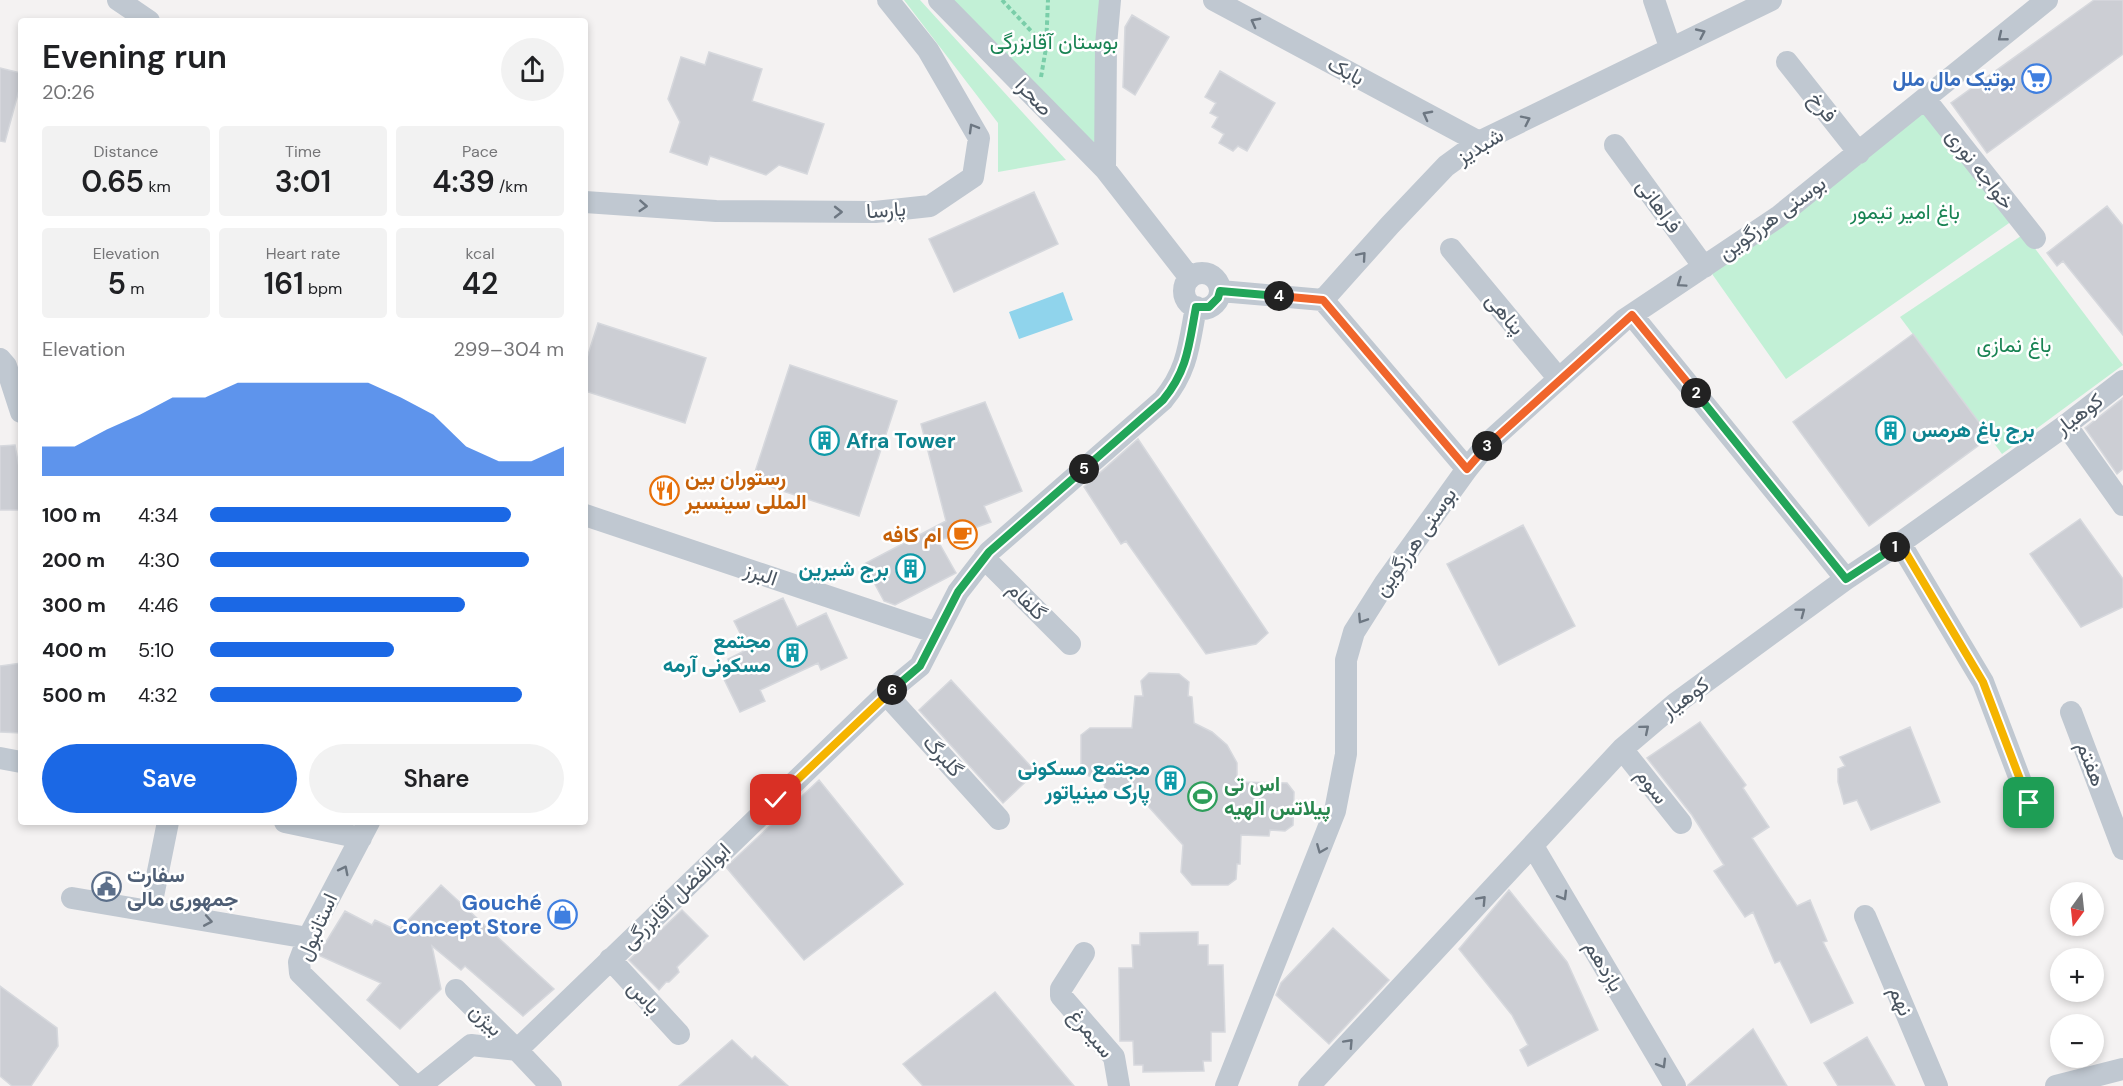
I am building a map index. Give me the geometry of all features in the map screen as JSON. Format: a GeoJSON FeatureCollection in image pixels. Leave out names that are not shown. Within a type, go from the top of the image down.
{"type":"FeatureCollection","features":[{"type":"Feature","properties":{"kind":"street"},"geometry":{"type":"LineString","coordinates":[[118,0],[145,18]]}},
{"type":"Feature","properties":{"kind":"street","name":"پارسا"},"geometry":{"type":"LineString","coordinates":[[588,202],[716,211],[875,212],[930,206],[973,177],[979,138],[928,50],[888,0]]}},
{"type":"Feature","properties":{"kind":"street","name":"صحرا"},"geometry":{"type":"LineString","coordinates":[[939,0],[1105,169]]}},
{"type":"Feature","properties":{"kind":"street"},"geometry":{"type":"LineString","coordinates":[[1110,0],[1106,45],[1105,169],[1190,278]]}},
{"type":"Feature","properties":{"kind":"street","name":"بابک"},"geometry":{"type":"LineString","coordinates":[[1214,0],[1479,142]]}},
{"type":"Feature","properties":{"kind":"street"},"geometry":{"type":"LineString","coordinates":[[1654,0],[1671,47]]}},
{"type":"Feature","properties":{"kind":"street","name":"شبدیز"},"geometry":{"type":"LineString","coordinates":[[1323,300],[1446,166],[1479,142],[1771,0]]}},
{"type":"Feature","properties":{"kind":"street","name":"بوسنی هرزگوین"},"geometry":{"type":"LineString","coordinates":[[1226,1086],[1335,811],[1346,754],[1346,660],[1354,632],[1385,583],[1467,469],[1488,443],[1632,315],[1778,217],[2048,0]]}},
{"type":"Feature","properties":{"kind":"street","name":"فرخ"},"geometry":{"type":"LineString","coordinates":[[1787,62],[1859,153]]}},
{"type":"Feature","properties":{"kind":"street","name":"خواجه نوری"},"geometry":{"type":"LineString","coordinates":[[1925,99],[2035,238]]}},
{"type":"Feature","properties":{"kind":"street","name":"فراهانی"},"geometry":{"type":"LineString","coordinates":[[1614,145],[1704,267]]}},
{"type":"Feature","properties":{"kind":"street","name":"پناهی"},"geometry":{"type":"LineString","coordinates":[[1451,249],[1559,379]]}},
{"type":"Feature","properties":{"kind":"street"},"geometry":{"type":"LineString","coordinates":[[1195,274],[1209,274],[1215,278],[1220,291],[1218,298],[1209,307],[1196,307],[1190,303],[1184,291],[1186,284],[1195,274]]}},
{"type":"Feature","properties":{"kind":"street"},"geometry":{"type":"LineString","coordinates":[[1220,291],[1323,300],[1467,469]]}},
{"type":"Feature","properties":{"kind":"street","name":"ابوالفضل آقابزرگی"},"geometry":{"type":"LineString","coordinates":[[517,1050],[886,694],[920,666],[958,592],[984,558],[1163,400],[1173,387],[1183,370],[1196,307]]}},
{"type":"Feature","properties":{"kind":"street"},"geometry":{"type":"LineString","coordinates":[[1632,315],[1846,579]]}},
{"type":"Feature","properties":{"kind":"street"},"geometry":{"type":"LineString","coordinates":[[0,359],[6,366],[18,403]]}},
{"type":"Feature","properties":{"kind":"street","name":"کوهیار"},"geometry":{"type":"LineString","coordinates":[[1309,1086],[1622,749],[1675,704],[1846,579],[2066,425],[2123,381]]}},
{"type":"Feature","properties":{"kind":"street"},"geometry":{"type":"LineString","coordinates":[[2066,425],[2123,505]]}},
{"type":"Feature","properties":{"kind":"street","name":"البرز"},"geometry":{"type":"LineString","coordinates":[[588,516],[937,633]]}},
{"type":"Feature","properties":{"kind":"street"},"geometry":{"type":"LineString","coordinates":[[1900,543],[1983,682],[2029,803]]}},
{"type":"Feature","properties":{"kind":"street","name":"گلفام"},"geometry":{"type":"LineString","coordinates":[[984,558],[1070,644]]}},
{"type":"Feature","properties":{"kind":"street","name":"گلبرگ"},"geometry":{"type":"LineString","coordinates":[[886,694],[999,819]]}},
{"type":"Feature","properties":{"kind":"street","name":"هفتم"},"geometry":{"type":"LineString","coordinates":[[2071,712],[2123,849]]}},
{"type":"Feature","properties":{"kind":"street","name":"سوم"},"geometry":{"type":"LineString","coordinates":[[1622,749],[1681,824]]}},
{"type":"Feature","properties":{"kind":"street"},"geometry":{"type":"LineString","coordinates":[[0,758],[18,761]]}},
{"type":"Feature","properties":{"kind":"street"},"geometry":{"type":"LineString","coordinates":[[150,911],[167,825]]}},
{"type":"Feature","properties":{"kind":"street","name":"استانبول"},"geometry":{"type":"LineString","coordinates":[[315,825],[365,830],[308,938],[299,962],[300,973],[415,1086]]}},
{"type":"Feature","properties":{"kind":"street","name":"یازدهم"},"geometry":{"type":"LineString","coordinates":[[1533,846],[1675,1086]]}},
{"type":"Feature","properties":{"kind":"street"},"geometry":{"type":"LineString","coordinates":[[72,898],[308,938]]}},
{"type":"Feature","properties":{"kind":"street","name":"نهم"},"geometry":{"type":"LineString","coordinates":[[1865,916],[1937,1086]]}},
{"type":"Feature","properties":{"kind":"street","name":"سیمرغ"},"geometry":{"type":"LineString","coordinates":[[1084,953],[1061,989],[1061,996],[1114,1058],[1119,1086]]}},
{"type":"Feature","properties":{"kind":"street","name":"یاس"},"geometry":{"type":"LineString","coordinates":[[610,959],[679,1034]]}},
{"type":"Feature","properties":{"kind":"street","name":"بیژن"},"geometry":{"type":"LineString","coordinates":[[456,990],[550,1086]]}},
{"type":"Feature","properties":{"kind":"street"},"geometry":{"type":"LineString","coordinates":[[420,1086],[471,1045],[517,1050]]}},
{"type":"Feature","properties":{"kind":"street"},"geometry":{"type":"LineString","coordinates":[[1235,1086],[1236,1061]]}},
{"type":"Feature","properties":{"kind":"street"},"geometry":{"type":"LineString","coordinates":[[2056,1086],[2123,1069]]}},
{"type":"Feature","properties":{"kind":"path"},"geometry":{"type":"LineString","coordinates":[[1002,0],[1046,48]]}},
{"type":"Feature","properties":{"kind":"path"},"geometry":{"type":"LineString","coordinates":[[1036,100],[1046,48],[1048,0]]}},
{"type":"Feature","properties":{"kind":"green space"},"geometry":{"type":"Polygon","coordinates":[[[904,0],[920,0],[1066,160],[998,172],[998,123],[904,0]]]}},
{"type":"Feature","properties":{"kind":"green space","name":"بوستان آقابزرگی"},"geometry":{"type":"Polygon","coordinates":[[[950,0],[1102,0],[1097,146],[950,0]]]}},
{"type":"Feature","properties":{"kind":"green space","name":"باغ امیر تیمور"},"geometry":{"type":"Polygon","coordinates":[[[1924,110],[2012,221],[1786,379],[1710,271],[1924,110]]]}},
{"type":"Feature","properties":{"kind":"green space","name":"باغ نمازی"},"geometry":{"type":"Polygon","coordinates":[[[2024,234],[2123,365],[2002,454],[1900,317],[2024,234]]]}},
{"type":"Feature","properties":{"kind":"water"},"geometry":{"type":"Polygon","coordinates":[[[1063,292],[1073,320],[1019,339],[1009,312],[1063,292]]]}},
{"type":"Feature","properties":{"kind":"building","name":"بوتیک مال ملل"},"geometry":{"type":"Polygon","coordinates":[[[2094,0],[2123,0],[2123,54],[1987,153],[1951,103],[2094,0]]]}},
{"type":"Feature","properties":{"kind":"building"},"geometry":{"type":"Polygon","coordinates":[[[1132,15],[1169,37],[1135,95],[1123,87],[1125,27],[1132,15]]]}},
{"type":"Feature","properties":{"kind":"building"},"geometry":{"type":"Polygon","coordinates":[[[709,52],[762,69],[752,101],[824,124],[807,174],[779,165],[766,175],[710,156],[707,165],[670,152],[680,122],[668,99],[681,57],[705,65],[709,52]]]}},
{"type":"Feature","properties":{"kind":"building"},"geometry":{"type":"Polygon","coordinates":[[[0,68],[18,72],[18,94],[5,142],[0,141],[0,68]]]}},
{"type":"Feature","properties":{"kind":"building"},"geometry":{"type":"Polygon","coordinates":[[[1220,71],[1275,103],[1247,151],[1238,146],[1233,151],[1219,143],[1224,134],[1212,127],[1218,117],[1210,113],[1216,103],[1205,97],[1220,71]]]}},
{"type":"Feature","properties":{"kind":"building"},"geometry":{"type":"Polygon","coordinates":[[[1034,192],[1058,244],[954,292],[929,239],[1034,192]]]}},
{"type":"Feature","properties":{"kind":"building"},"geometry":{"type":"Polygon","coordinates":[[[2107,206],[2123,226],[2123,335],[2063,261],[2057,266],[2047,253],[2107,206]]]}},
{"type":"Feature","properties":{"kind":"building"},"geometry":{"type":"Polygon","coordinates":[[[598,323],[706,358],[685,423],[588,392],[588,355],[598,323]]]}},
{"type":"Feature","properties":{"kind":"building","name":"برج باغ هرمس"},"geometry":{"type":"Polygon","coordinates":[[[1913,334],[1990,437],[1869,526],[1793,422],[1913,334]]]}},
{"type":"Feature","properties":{"kind":"building","name":"Afra Tower"},"geometry":{"type":"Polygon","coordinates":[[[790,365],[897,401],[859,516],[752,481],[790,365]]]}},
{"type":"Feature","properties":{"kind":"building"},"geometry":{"type":"Polygon","coordinates":[[[2123,398],[2123,469],[2117,474],[2085,428],[2123,398]]]}},
{"type":"Feature","properties":{"kind":"building"},"geometry":{"type":"Polygon","coordinates":[[[985,402],[1022,491],[984,506],[991,522],[938,541],[956,573],[895,605],[884,601],[864,564],[946,521],[921,424],[985,402]]]}},
{"type":"Feature","properties":{"kind":"building"},"geometry":{"type":"Polygon","coordinates":[[[1138,439],[1268,633],[1256,644],[1206,654],[1126,541],[1121,544],[1084,487],[1138,439]]]}},
{"type":"Feature","properties":{"kind":"building"},"geometry":{"type":"Polygon","coordinates":[[[15,445],[18,462],[18,510],[0,510],[0,446],[15,445]]]}},
{"type":"Feature","properties":{"kind":"building"},"geometry":{"type":"Polygon","coordinates":[[[2080,519],[2123,579],[2123,607],[2081,627],[2030,554],[2080,519]]]}},
{"type":"Feature","properties":{"kind":"building"},"geometry":{"type":"Polygon","coordinates":[[[1523,525],[1575,626],[1499,665],[1447,564],[1523,525]]]}},
{"type":"Feature","properties":{"kind":"building","name":"مجتمع مسکونی آرمه"},"geometry":{"type":"Polygon","coordinates":[[[783,598],[797,627],[826,613],[847,658],[821,670],[818,663],[760,690],[765,701],[740,712],[722,675],[733,669],[728,659],[748,649],[734,621],[783,598]]]}},
{"type":"Feature","properties":{"kind":"building"},"geometry":{"type":"Polygon","coordinates":[[[18,663],[18,733],[0,732],[0,666],[18,663]]]}},
{"type":"Feature","properties":{"kind":"building","name":"مجتمع مسکونی پارک مینیاتور"},"geometry":{"type":"Polygon","coordinates":[[[1149,673],[1179,674],[1189,682],[1188,696],[1192,697],[1194,723],[1212,732],[1227,745],[1237,763],[1237,782],[1287,783],[1294,792],[1293,825],[1285,831],[1270,830],[1269,836],[1241,835],[1240,864],[1237,864],[1236,879],[1228,885],[1192,885],[1181,872],[1183,845],[1147,805],[1146,799],[1138,790],[1105,789],[1103,777],[1089,776],[1081,768],[1081,735],[1090,728],[1132,728],[1135,696],[1143,696],[1141,681],[1149,673]]]}},
{"type":"Feature","properties":{"kind":"building"},"geometry":{"type":"Polygon","coordinates":[[[951,680],[1036,772],[1003,803],[919,710],[951,680]]]}},
{"type":"Feature","properties":{"kind":"building"},"geometry":{"type":"Polygon","coordinates":[[[1700,722],[1746,785],[1743,788],[1769,827],[1752,838],[1797,906],[1810,900],[1827,941],[1823,942],[1853,1003],[1811,1023],[1780,961],[1775,963],[1753,912],[1745,917],[1714,871],[1724,865],[1692,815],[1647,758],[1700,722]]]}},
{"type":"Feature","properties":{"kind":"building"},"geometry":{"type":"Polygon","coordinates":[[[1910,727],[1940,802],[1871,830],[1857,800],[1844,804],[1838,782],[1838,769],[1845,766],[1840,757],[1910,727]]]}},
{"type":"Feature","properties":{"kind":"building"},"geometry":{"type":"Polygon","coordinates":[[[819,780],[903,884],[804,960],[726,867],[819,780]]]}},
{"type":"Feature","properties":{"kind":"building"},"geometry":{"type":"Polygon","coordinates":[[[441,885],[554,989],[523,1016],[465,966],[461,970],[432,946],[441,989],[400,1029],[367,1000],[381,983],[318,955],[345,911],[372,925],[375,920],[398,931],[441,885]]]}},
{"type":"Feature","properties":{"kind":"building"},"geometry":{"type":"Polygon","coordinates":[[[1509,890],[1567,962],[1598,1030],[1528,1066],[1520,1050],[1528,1045],[1512,1015],[1459,949],[1509,890]]]}},
{"type":"Feature","properties":{"kind":"building"},"geometry":{"type":"Polygon","coordinates":[[[682,910],[708,936],[677,967],[679,972],[659,990],[629,960],[682,910]]]}},
{"type":"Feature","properties":{"kind":"building"},"geometry":{"type":"Polygon","coordinates":[[[1333,928],[1389,980],[1329,1044],[1276,995],[1281,983],[1333,928]]]}},
{"type":"Feature","properties":{"kind":"building"},"geometry":{"type":"Polygon","coordinates":[[[1198,932],[1198,945],[1208,945],[1208,965],[1223,965],[1225,1032],[1211,1032],[1211,1061],[1203,1061],[1204,1071],[1143,1072],[1143,1065],[1134,1065],[1133,1041],[1120,1041],[1119,968],[1133,968],[1132,945],[1140,945],[1140,933],[1198,932]]]}},
{"type":"Feature","properties":{"kind":"building"},"geometry":{"type":"Polygon","coordinates":[[[0,986],[57,1028],[58,1046],[31,1086],[12,1086],[0,1076],[0,986]]]}},
{"type":"Feature","properties":{"kind":"building"},"geometry":{"type":"Polygon","coordinates":[[[995,992],[1074,1086],[923,1086],[903,1064],[995,992]]]}},
{"type":"Feature","properties":{"kind":"building"},"geometry":{"type":"Polygon","coordinates":[[[1753,1029],[1787,1086],[1688,1086],[1688,1085],[1753,1029]]]}},
{"type":"Feature","properties":{"kind":"building"},"geometry":{"type":"Polygon","coordinates":[[[1867,1037],[1895,1086],[1838,1086],[1824,1063],[1867,1037]]]}},
{"type":"Feature","properties":{"kind":"building"},"geometry":{"type":"Polygon","coordinates":[[[732,1040],[752,1059],[755,1056],[788,1086],[679,1086],[732,1040]]]}},
{"type":"Feature","properties":{"kind":"place","name":"بوتیک مال ملل"},"geometry":{"type":"Point","coordinates":[2037,79]}},
{"type":"Feature","properties":{"kind":"place","name":"برج باغ هرمس"},"geometry":{"type":"Point","coordinates":[1891,430]}},
{"type":"Feature","properties":{"kind":"place","name":"Afra Tower"},"geometry":{"type":"Point","coordinates":[825,441]}},
{"type":"Feature","properties":{"kind":"place","name":"رستوران بین المللی سینسیر"},"geometry":{"type":"Point","coordinates":[664,490]}},
{"type":"Feature","properties":{"kind":"place","name":"ام کافه"},"geometry":{"type":"Point","coordinates":[963,535]}},
{"type":"Feature","properties":{"kind":"place","name":"برج شیرین"},"geometry":{"type":"Point","coordinates":[910,569]}},
{"type":"Feature","properties":{"kind":"place","name":"مجتمع مسکونی آرمه"},"geometry":{"type":"Point","coordinates":[792,653]}},
{"type":"Feature","properties":{"kind":"place","name":"مجتمع مسکونی پارک مینیاتور"},"geometry":{"type":"Point","coordinates":[1171,780]}},
{"type":"Feature","properties":{"kind":"place","name":"اس تی پیلاتس الهیه"},"geometry":{"type":"Point","coordinates":[1203,796]}},
{"type":"Feature","properties":{"kind":"place","name":"سفارت جمهوری مالی"},"geometry":{"type":"Point","coordinates":[106,887]}},
{"type":"Feature","properties":{"kind":"place","name":"Gouché Concept Store"},"geometry":{"type":"Point","coordinates":[563,915]}},
{"type":"Feature","properties":{"kind":"route"},"geometry":{"type":"LineString","coordinates":[[776,800],[886,694],[920,666],[958,592],[989,552],[1163,400],[1183,370],[1196,307],[1209,307],[1215,303],[1220,291],[1323,300],[1467,469],[1488,443],[1632,315],[1846,579],[1900,543],[1983,682],[2029,803]]}}]}
